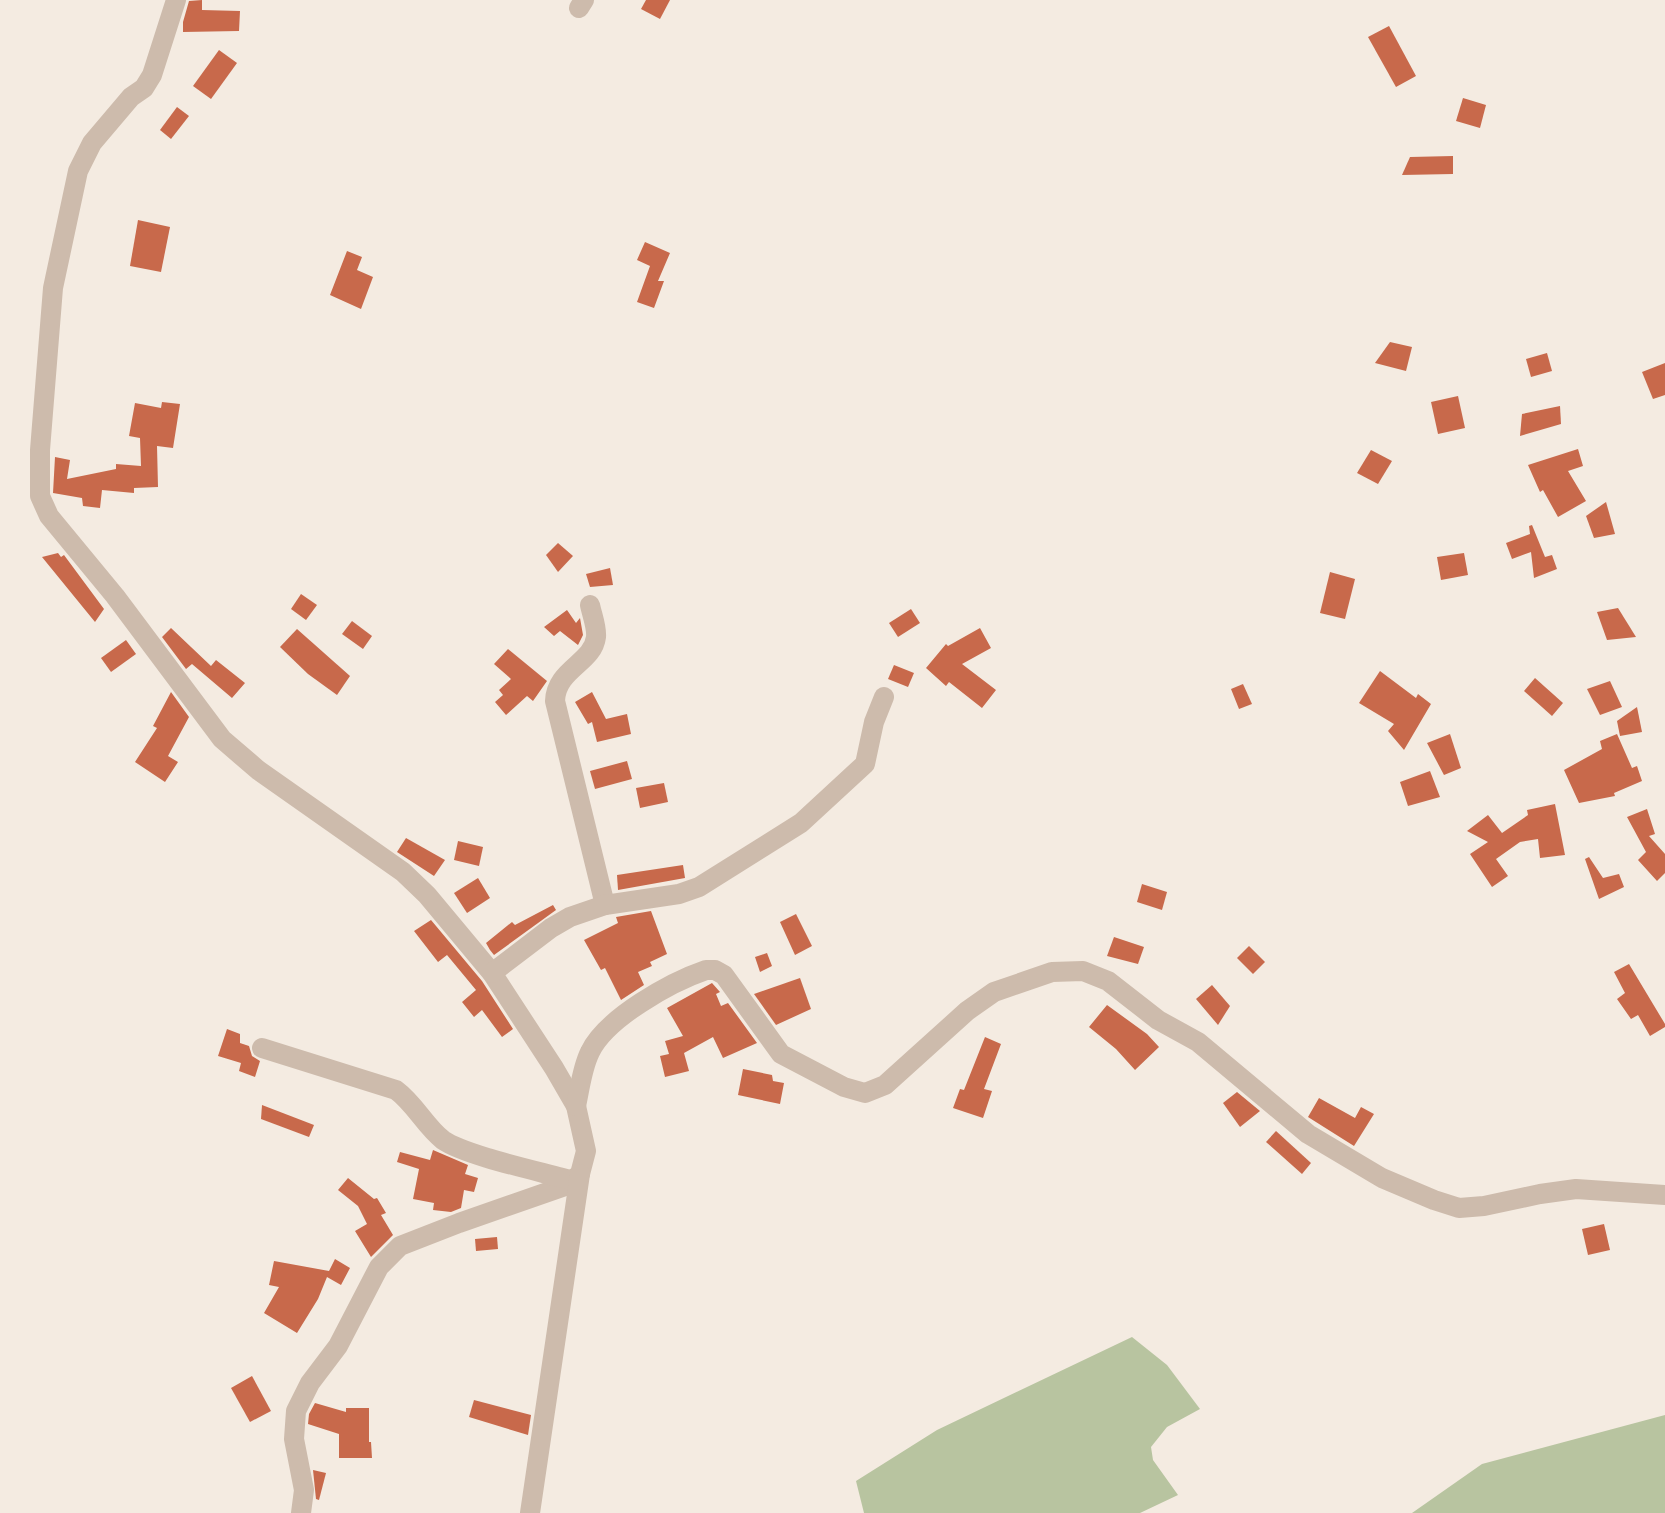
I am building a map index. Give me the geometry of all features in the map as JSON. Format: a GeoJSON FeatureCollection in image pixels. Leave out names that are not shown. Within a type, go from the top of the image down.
{"type":"FeatureCollection","features":[{"type":"Feature","properties":{"kind":"street"},"geometry":{"type":"LineString","coordinates":[[176,0],[152,75],[144,88],[131,97],[92,143],[78,171],[53,288],[40,450],[40,496],[49,516],[115,596],[222,739],[258,770],[415,882],[492,973],[576,1106],[586,1151],[577,1177],[530,1513]]}},
{"type":"Feature","properties":{"kind":"street"},"geometry":{"type":"LineString","coordinates":[[590,605],[596,638],[592,647],[563,677],[556,689],[555,701],[605,905]]}},
{"type":"Feature","properties":{"kind":"street"},"geometry":{"type":"LineString","coordinates":[[492,973],[570,917],[605,905],[679,894],[699,887],[801,823],[865,764],[874,722],[884,697]]}},
{"type":"Feature","properties":{"kind":"street"},"geometry":{"type":"LineString","coordinates":[[576,1106],[591,1050],[603,1033],[622,1015],[706,970],[715,970],[724,975],[781,1054],[844,1087],[865,1093],[885,1085],[967,1011],[994,992],[1052,972],[1083,971],[1108,981],[1158,1020],[1198,1042],[1308,1134],[1382,1178],[1434,1200],[1459,1208],[1576,1189],[1665,1195]]}},
{"type":"Feature","properties":{"kind":"street"},"geometry":{"type":"LineString","coordinates":[[262,1048],[396,1090],[408,1099],[435,1132],[453,1146],[577,1177]]}},
{"type":"Feature","properties":{"kind":"street"},"geometry":{"type":"LineString","coordinates":[[301,1513],[304,1490],[294,1439],[296,1411],[310,1383],[338,1346],[379,1267],[400,1246],[565,1186],[577,1177]]}},
{"type":"Feature","properties":{"kind":"green space"},"geometry":{"type":"Polygon","coordinates":[[[1132,1337],[1167,1365],[1200,1409],[1167,1427],[1151,1447],[1153,1460],[1178,1495],[1140,1513],[864,1513],[856,1481],[937,1430],[1132,1337]]]}},
{"type":"Feature","properties":{"kind":"green space"},"geometry":{"type":"Polygon","coordinates":[[[1665,1415],[1665,1513],[1412,1513],[1482,1464],[1665,1415]]]}},
{"type":"Feature","properties":{"kind":"building"},"geometry":{"type":"Polygon","coordinates":[[[202,0],[202,10],[240,11],[239,31],[183,32],[189,1],[202,0]]]}},
{"type":"Feature","properties":{"kind":"building"},"geometry":{"type":"Polygon","coordinates":[[[646,0],[670,0],[660,19],[641,9],[646,0]]]}},
{"type":"Feature","properties":{"kind":"building"},"geometry":{"type":"Polygon","coordinates":[[[1389,26],[1416,76],[1396,87],[1368,37],[1389,26]]]}},
{"type":"Feature","properties":{"kind":"building"},"geometry":{"type":"Polygon","coordinates":[[[219,50],[237,63],[211,99],[193,86],[219,50]]]}},
{"type":"Feature","properties":{"kind":"building"},"geometry":{"type":"Polygon","coordinates":[[[1463,98],[1486,105],[1480,128],[1456,121],[1463,98]]]}},
{"type":"Feature","properties":{"kind":"building"},"geometry":{"type":"Polygon","coordinates":[[[177,107],[189,116],[171,139],[160,130],[177,107]]]}},
{"type":"Feature","properties":{"kind":"building"},"geometry":{"type":"Polygon","coordinates":[[[1453,156],[1453,174],[1402,175],[1410,157],[1453,156]]]}},
{"type":"Feature","properties":{"kind":"building"},"geometry":{"type":"Polygon","coordinates":[[[138,220],[170,227],[161,272],[130,266],[138,220]]]}},
{"type":"Feature","properties":{"kind":"building"},"geometry":{"type":"Polygon","coordinates":[[[645,242],[670,253],[658,281],[664,281],[654,308],[637,302],[650,266],[637,260],[645,242]]]}},
{"type":"Feature","properties":{"kind":"building"},"geometry":{"type":"Polygon","coordinates":[[[347,251],[362,257],[357,270],[373,277],[361,309],[330,295],[347,251]]]}},
{"type":"Feature","properties":{"kind":"building"},"geometry":{"type":"Polygon","coordinates":[[[1390,342],[1412,347],[1406,371],[1375,363],[1390,342]]]}},
{"type":"Feature","properties":{"kind":"building"},"geometry":{"type":"Polygon","coordinates":[[[1547,353],[1552,371],[1531,377],[1526,359],[1547,353]]]}},
{"type":"Feature","properties":{"kind":"building"},"geometry":{"type":"Polygon","coordinates":[[[1665,363],[1665,395],[1653,399],[1642,372],[1665,363]]]}},
{"type":"Feature","properties":{"kind":"building"},"geometry":{"type":"Polygon","coordinates":[[[1458,396],[1465,428],[1438,434],[1431,402],[1458,396]]]}},
{"type":"Feature","properties":{"kind":"building"},"geometry":{"type":"Polygon","coordinates":[[[162,402],[180,404],[173,448],[157,446],[158,487],[134,488],[134,493],[102,490],[100,508],[83,506],[82,498],[53,493],[55,457],[70,460],[67,479],[116,469],[116,464],[141,466],[140,438],[129,436],[135,403],[161,408],[162,402]]]}},
{"type":"Feature","properties":{"kind":"building"},"geometry":{"type":"Polygon","coordinates":[[[1560,406],[1561,424],[1520,436],[1522,414],[1560,406]]]}},
{"type":"Feature","properties":{"kind":"building"},"geometry":{"type":"Polygon","coordinates":[[[1578,449],[1583,466],[1568,471],[1586,501],[1558,517],[1543,490],[1540,492],[1528,465],[1578,449]]]}},
{"type":"Feature","properties":{"kind":"building"},"geometry":{"type":"Polygon","coordinates":[[[1371,450],[1392,461],[1378,484],[1357,473],[1371,450]]]}},
{"type":"Feature","properties":{"kind":"building"},"geometry":{"type":"Polygon","coordinates":[[[1606,502],[1615,534],[1594,538],[1586,516],[1606,502]]]}},
{"type":"Feature","properties":{"kind":"building"},"geometry":{"type":"Polygon","coordinates":[[[1532,525],[1545,557],[1552,555],[1557,569],[1534,578],[1531,552],[1512,559],[1506,543],[1530,534],[1529,526],[1532,525]]]}},
{"type":"Feature","properties":{"kind":"building"},"geometry":{"type":"Polygon","coordinates":[[[558,543],[573,556],[558,572],[546,555],[558,543]]]}},
{"type":"Feature","properties":{"kind":"building"},"geometry":{"type":"Polygon","coordinates":[[[58,553],[61,557],[64,555],[104,609],[95,622],[42,557],[58,553]]]}},
{"type":"Feature","properties":{"kind":"building"},"geometry":{"type":"Polygon","coordinates":[[[1464,553],[1468,575],[1441,580],[1437,557],[1464,553]]]}},
{"type":"Feature","properties":{"kind":"building"},"geometry":{"type":"Polygon","coordinates":[[[610,568],[613,585],[590,587],[586,574],[610,568]]]}},
{"type":"Feature","properties":{"kind":"building"},"geometry":{"type":"Polygon","coordinates":[[[1330,572],[1355,579],[1345,619],[1320,613],[1330,572]]]}},
{"type":"Feature","properties":{"kind":"building"},"geometry":{"type":"Polygon","coordinates":[[[301,594],[317,605],[306,620],[291,609],[301,594]]]}},
{"type":"Feature","properties":{"kind":"building"},"geometry":{"type":"Polygon","coordinates":[[[1618,608],[1636,637],[1607,640],[1597,612],[1618,608]]]}},
{"type":"Feature","properties":{"kind":"building"},"geometry":{"type":"Polygon","coordinates":[[[911,609],[920,623],[898,637],[889,623],[911,609]]]}},
{"type":"Feature","properties":{"kind":"building"},"geometry":{"type":"Polygon","coordinates":[[[567,610],[576,623],[580,618],[583,635],[578,645],[560,631],[554,636],[544,627],[567,610]]]}},
{"type":"Feature","properties":{"kind":"building"},"geometry":{"type":"Polygon","coordinates":[[[352,621],[372,636],[363,649],[342,634],[352,621]]]}},
{"type":"Feature","properties":{"kind":"building"},"geometry":{"type":"Polygon","coordinates":[[[171,628],[211,666],[216,660],[245,683],[232,698],[192,664],[186,669],[162,637],[171,628]]]}},
{"type":"Feature","properties":{"kind":"building"},"geometry":{"type":"Polygon","coordinates":[[[980,628],[991,648],[962,664],[996,690],[982,708],[949,682],[946,686],[926,668],[946,644],[948,646],[980,628]]]}},
{"type":"Feature","properties":{"kind":"building"},"geometry":{"type":"Polygon","coordinates":[[[297,629],[350,676],[337,695],[308,674],[280,647],[297,629]]]}},
{"type":"Feature","properties":{"kind":"building"},"geometry":{"type":"Polygon","coordinates":[[[126,640],[136,654],[111,672],[101,658],[126,640]]]}},
{"type":"Feature","properties":{"kind":"building"},"geometry":{"type":"Polygon","coordinates":[[[508,649],[547,681],[533,701],[527,696],[506,715],[495,702],[503,695],[499,690],[511,679],[494,664],[508,649]]]}},
{"type":"Feature","properties":{"kind":"building"},"geometry":{"type":"Polygon","coordinates":[[[894,665],[914,673],[908,687],[888,679],[894,665]]]}},
{"type":"Feature","properties":{"kind":"building"},"geometry":{"type":"Polygon","coordinates":[[[1380,671],[1416,698],[1418,694],[1431,704],[1404,750],[1388,731],[1394,724],[1359,703],[1380,671]]]}},
{"type":"Feature","properties":{"kind":"building"},"geometry":{"type":"Polygon","coordinates":[[[1535,678],[1563,703],[1552,716],[1524,691],[1535,678]]]}},
{"type":"Feature","properties":{"kind":"building"},"geometry":{"type":"Polygon","coordinates":[[[1610,681],[1622,707],[1600,715],[1587,689],[1610,681]]]}},
{"type":"Feature","properties":{"kind":"building"},"geometry":{"type":"Polygon","coordinates":[[[1243,684],[1252,704],[1239,709],[1231,689],[1243,684]]]}},
{"type":"Feature","properties":{"kind":"building"},"geometry":{"type":"Polygon","coordinates":[[[171,692],[189,717],[168,756],[178,762],[165,782],[135,762],[157,728],[153,726],[171,692]]]}},
{"type":"Feature","properties":{"kind":"building"},"geometry":{"type":"Polygon","coordinates":[[[592,692],[606,719],[627,714],[631,734],[597,742],[592,722],[588,724],[575,702],[592,692]]]}},
{"type":"Feature","properties":{"kind":"building"},"geometry":{"type":"Polygon","coordinates":[[[1637,707],[1642,732],[1620,736],[1617,721],[1637,707]]]}},
{"type":"Feature","properties":{"kind":"building"},"geometry":{"type":"Polygon","coordinates":[[[1450,734],[1461,768],[1444,775],[1427,743],[1450,734]]]}},
{"type":"Feature","properties":{"kind":"building"},"geometry":{"type":"Polygon","coordinates":[[[1617,734],[1632,768],[1637,766],[1642,781],[1614,793],[1615,796],[1579,803],[1564,770],[1602,749],[1600,741],[1617,734]]]}},
{"type":"Feature","properties":{"kind":"building"},"geometry":{"type":"Polygon","coordinates":[[[627,761],[632,779],[595,789],[590,771],[627,761]]]}},
{"type":"Feature","properties":{"kind":"building"},"geometry":{"type":"Polygon","coordinates":[[[1430,771],[1440,797],[1408,806],[1400,782],[1430,771]]]}},
{"type":"Feature","properties":{"kind":"building"},"geometry":{"type":"Polygon","coordinates":[[[664,783],[668,802],[640,808],[636,788],[664,783]]]}},
{"type":"Feature","properties":{"kind":"building"},"geometry":{"type":"Polygon","coordinates":[[[1555,804],[1565,855],[1540,858],[1538,839],[1520,842],[1496,859],[1508,876],[1492,887],[1470,854],[1488,842],[1467,831],[1488,815],[1502,833],[1528,815],[1527,810],[1555,804]]]}},
{"type":"Feature","properties":{"kind":"building"},"geometry":{"type":"Polygon","coordinates":[[[1647,809],[1655,834],[1649,836],[1665,854],[1665,873],[1657,881],[1638,860],[1646,852],[1627,817],[1647,809]]]}},
{"type":"Feature","properties":{"kind":"building"},"geometry":{"type":"Polygon","coordinates":[[[406,838],[445,860],[434,876],[397,852],[406,838]]]}},
{"type":"Feature","properties":{"kind":"building"},"geometry":{"type":"Polygon","coordinates":[[[458,841],[483,847],[479,866],[454,860],[458,841]]]}},
{"type":"Feature","properties":{"kind":"building"},"geometry":{"type":"Polygon","coordinates":[[[1589,857],[1603,878],[1619,874],[1624,887],[1599,899],[1585,859],[1589,857]]]}},
{"type":"Feature","properties":{"kind":"building"},"geometry":{"type":"Polygon","coordinates":[[[683,865],[685,878],[618,890],[617,875],[683,865]]]}},
{"type":"Feature","properties":{"kind":"building"},"geometry":{"type":"Polygon","coordinates":[[[478,878],[490,898],[467,913],[454,893],[478,878]]]}},
{"type":"Feature","properties":{"kind":"building"},"geometry":{"type":"Polygon","coordinates":[[[1142,884],[1167,892],[1162,910],[1137,902],[1142,884]]]}},
{"type":"Feature","properties":{"kind":"building"},"geometry":{"type":"Polygon","coordinates":[[[553,905],[556,910],[494,955],[490,950],[486,943],[512,922],[515,925],[553,905]]]}},
{"type":"Feature","properties":{"kind":"building"},"geometry":{"type":"Polygon","coordinates":[[[651,911],[667,954],[638,972],[644,985],[621,1000],[605,968],[601,970],[584,940],[618,923],[616,917],[651,911]]]}},
{"type":"Feature","properties":{"kind":"building"},"geometry":{"type":"Polygon","coordinates":[[[796,914],[812,946],[795,955],[780,922],[796,914]]]}},
{"type":"Feature","properties":{"kind":"building"},"geometry":{"type":"Polygon","coordinates":[[[431,920],[482,981],[513,1029],[502,1037],[482,1010],[474,1017],[462,1002],[476,990],[447,955],[438,962],[414,931],[431,920]]]}},
{"type":"Feature","properties":{"kind":"building"},"geometry":{"type":"Polygon","coordinates":[[[1114,937],[1144,947],[1138,964],[1107,956],[1114,937]]]}},
{"type":"Feature","properties":{"kind":"building"},"geometry":{"type":"Polygon","coordinates":[[[1249,946],[1265,962],[1253,974],[1237,958],[1249,946]]]}},
{"type":"Feature","properties":{"kind":"building"},"geometry":{"type":"Polygon","coordinates":[[[767,953],[772,966],[760,972],[755,957],[767,953]]]}},
{"type":"Feature","properties":{"kind":"building"},"geometry":{"type":"Polygon","coordinates":[[[1629,964],[1665,1024],[1650,1036],[1638,1015],[1631,1019],[1617,999],[1625,993],[1614,972],[1629,964]]]}},
{"type":"Feature","properties":{"kind":"building"},"geometry":{"type":"Polygon","coordinates":[[[800,978],[811,1009],[776,1025],[754,994],[800,978]]]}},
{"type":"Feature","properties":{"kind":"building"},"geometry":{"type":"Polygon","coordinates":[[[712,983],[720,992],[716,994],[721,1006],[728,1003],[757,1043],[723,1058],[713,1037],[684,1053],[689,1071],[665,1077],[660,1056],[669,1054],[665,1041],[683,1036],[667,1008],[712,983]]]}},
{"type":"Feature","properties":{"kind":"building"},"geometry":{"type":"Polygon","coordinates":[[[1212,985],[1230,1006],[1218,1025],[1196,999],[1212,985]]]}},
{"type":"Feature","properties":{"kind":"building"},"geometry":{"type":"Polygon","coordinates":[[[1107,1005],[1147,1034],[1159,1047],[1135,1070],[1089,1027],[1107,1005]]]}},
{"type":"Feature","properties":{"kind":"building"},"geometry":{"type":"Polygon","coordinates":[[[227,1029],[240,1034],[240,1043],[249,1046],[252,1056],[260,1061],[255,1077],[239,1071],[241,1063],[218,1056],[227,1029]]]}},
{"type":"Feature","properties":{"kind":"building"},"geometry":{"type":"Polygon","coordinates":[[[985,1037],[1001,1044],[984,1089],[992,1091],[983,1118],[953,1108],[960,1089],[964,1090],[985,1037]]]}},
{"type":"Feature","properties":{"kind":"building"},"geometry":{"type":"Polygon","coordinates":[[[743,1069],[772,1075],[773,1081],[784,1083],[780,1104],[738,1095],[743,1069]]]}},
{"type":"Feature","properties":{"kind":"building"},"geometry":{"type":"Polygon","coordinates":[[[1237,1092],[1260,1111],[1240,1127],[1223,1103],[1237,1092]]]}},
{"type":"Feature","properties":{"kind":"building"},"geometry":{"type":"Polygon","coordinates":[[[1319,1098],[1355,1118],[1361,1107],[1374,1114],[1354,1146],[1308,1117],[1319,1098]]]}},
{"type":"Feature","properties":{"kind":"building"},"geometry":{"type":"Polygon","coordinates":[[[262,1105],[314,1125],[309,1137],[261,1119],[262,1105]]]}},
{"type":"Feature","properties":{"kind":"building"},"geometry":{"type":"Polygon","coordinates":[[[1276,1131],[1311,1163],[1302,1174],[1266,1142],[1276,1131]]]}},
{"type":"Feature","properties":{"kind":"building"},"geometry":{"type":"Polygon","coordinates":[[[433,1150],[468,1165],[465,1174],[478,1178],[474,1192],[464,1190],[461,1208],[451,1212],[433,1210],[434,1203],[413,1199],[419,1169],[397,1162],[400,1152],[430,1160],[433,1150]]]}},
{"type":"Feature","properties":{"kind":"building"},"geometry":{"type":"Polygon","coordinates":[[[348,1178],[374,1199],[377,1198],[386,1213],[381,1215],[393,1235],[371,1257],[355,1231],[367,1224],[358,1206],[338,1190],[348,1178]]]}},
{"type":"Feature","properties":{"kind":"building"},"geometry":{"type":"Polygon","coordinates":[[[1604,1224],[1610,1250],[1588,1255],[1582,1229],[1604,1224]]]}},
{"type":"Feature","properties":{"kind":"building"},"geometry":{"type":"Polygon","coordinates":[[[497,1237],[498,1249],[476,1251],[475,1239],[497,1237]]]}},
{"type":"Feature","properties":{"kind":"building"},"geometry":{"type":"Polygon","coordinates":[[[335,1259],[350,1268],[341,1285],[327,1277],[318,1299],[297,1333],[264,1313],[279,1287],[269,1285],[274,1261],[329,1271],[335,1259]]]}},
{"type":"Feature","properties":{"kind":"building"},"geometry":{"type":"Polygon","coordinates":[[[252,1376],[271,1411],[250,1422],[231,1388],[252,1376]]]}},
{"type":"Feature","properties":{"kind":"building"},"geometry":{"type":"Polygon","coordinates":[[[474,1400],[531,1415],[528,1435],[469,1417],[474,1400]]]}},
{"type":"Feature","properties":{"kind":"building"},"geometry":{"type":"Polygon","coordinates":[[[315,1403],[346,1412],[346,1408],[369,1408],[372,1458],[339,1458],[339,1434],[308,1424],[315,1403]]]}},
{"type":"Feature","properties":{"kind":"building"},"geometry":{"type":"Polygon","coordinates":[[[313,1470],[326,1473],[319,1500],[316,1499],[313,1470]]]}}]}
